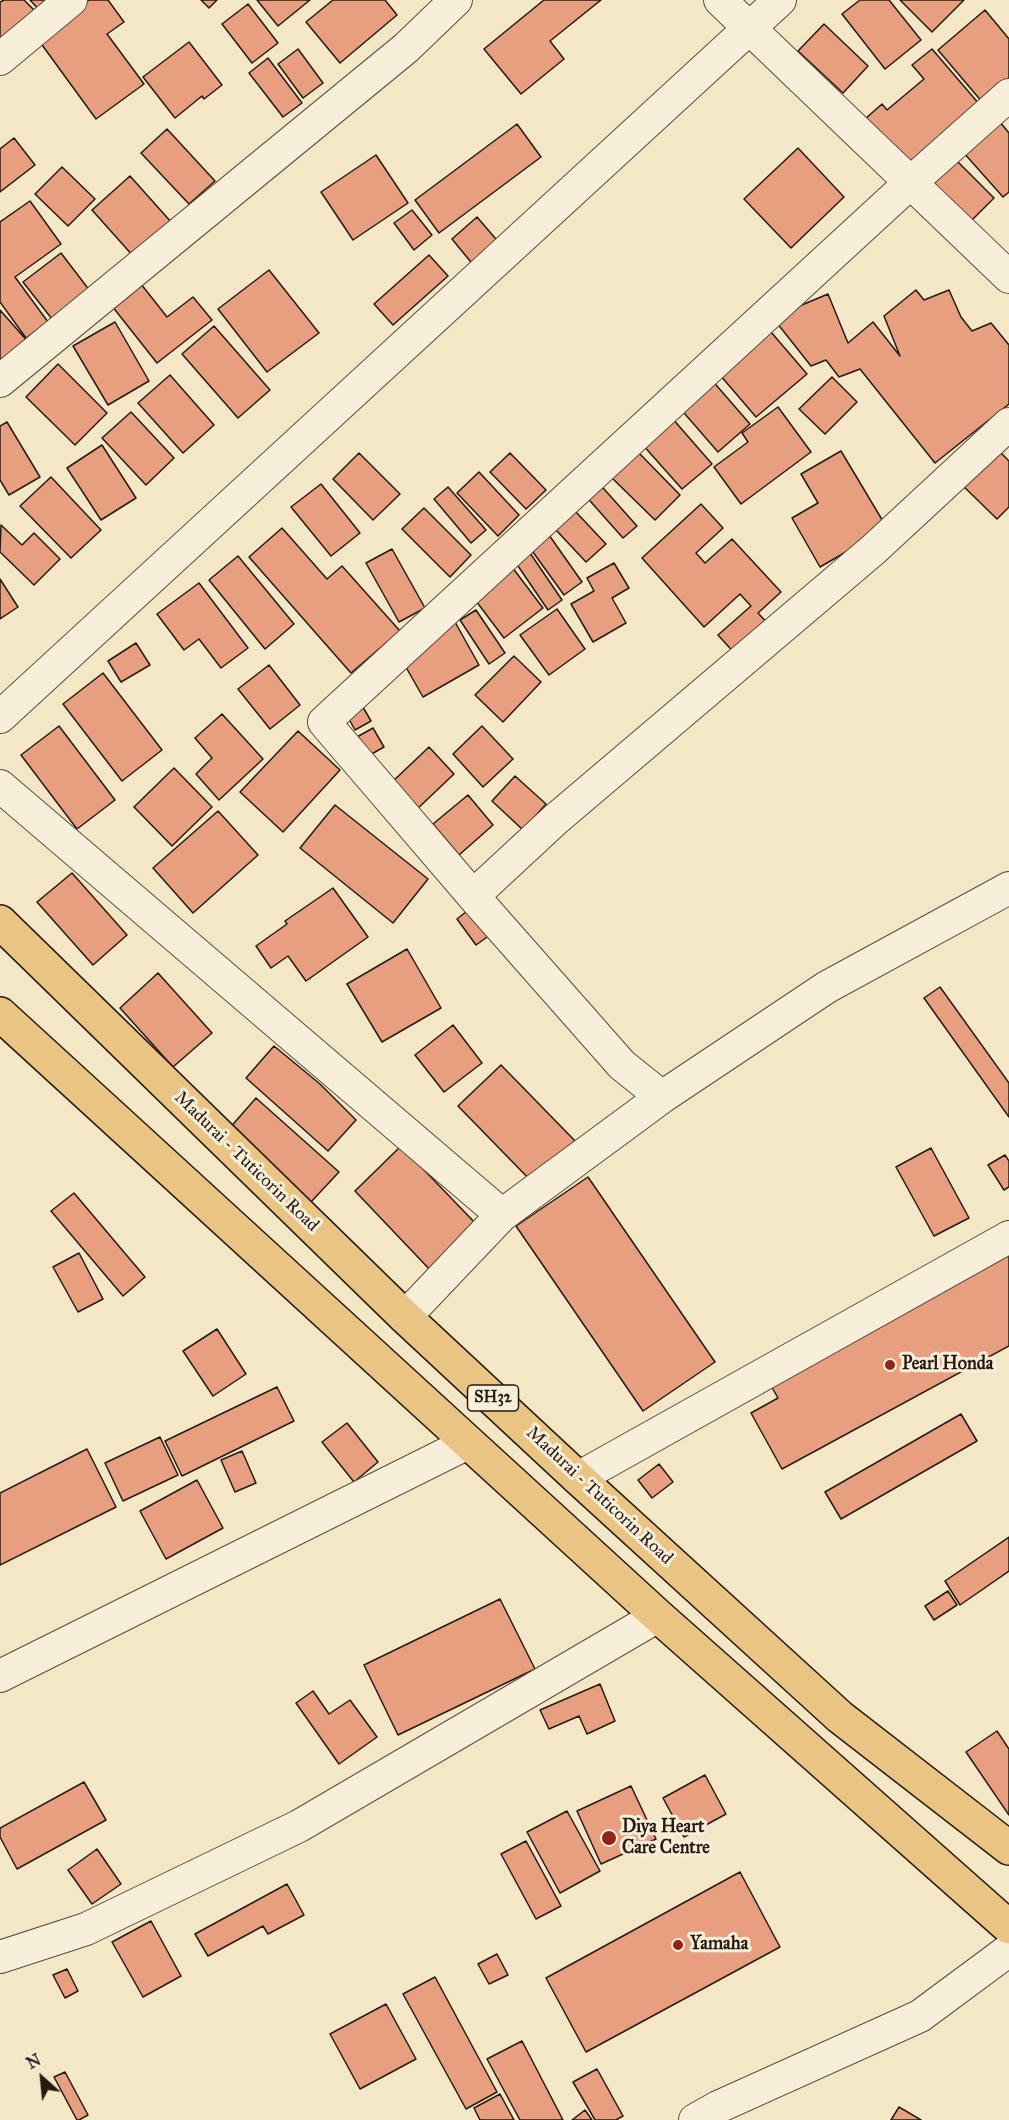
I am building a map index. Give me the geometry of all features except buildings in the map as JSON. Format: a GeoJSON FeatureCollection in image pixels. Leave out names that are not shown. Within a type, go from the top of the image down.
{"type":"FeatureCollection","features":[{"type":"Feature","properties":{"kind":"main road","name":"Madurai - Tuticorin Road"},"geometry":{"type":"LineString","coordinates":[[0,922],[405,1317],[579,1478],[840,1717],[1009,1848]]}},
{"type":"Feature","properties":{"kind":"main road","name":"SH32"},"geometry":{"type":"LineString","coordinates":[[0,1014],[658,1616],[1009,1927]]}},
{"type":"Feature","properties":{"kind":"street"},"geometry":{"type":"LineString","coordinates":[[0,59],[71,0]]}},
{"type":"Feature","properties":{"kind":"street"},"geometry":{"type":"LineString","coordinates":[[0,381],[406,48],[456,0]]}},
{"type":"Feature","properties":{"kind":"street"},"geometry":{"type":"LineString","coordinates":[[720,0],[1009,277]]}},
{"type":"Feature","properties":{"kind":"street"},"geometry":{"type":"LineString","coordinates":[[0,717],[780,0]]}},
{"type":"Feature","properties":{"kind":"street"},"geometry":{"type":"LineString","coordinates":[[662,1097],[622,1065],[324,722],[910,183],[1009,95]]}},
{"type":"Feature","properties":{"kind":"street"},"geometry":{"type":"LineString","coordinates":[[473,896],[556,819],[873,550],[1009,424]]}},
{"type":"Feature","properties":{"kind":"street"},"geometry":{"type":"LineString","coordinates":[[0,786],[502,1215]]}},
{"type":"Feature","properties":{"kind":"street"},"geometry":{"type":"LineString","coordinates":[[405,1317],[502,1215],[662,1097],[828,987],[1009,888]]}},
{"type":"Feature","properties":{"kind":"street"},"geometry":{"type":"LineString","coordinates":[[579,1478],[1009,1237]]}},
{"type":"Feature","properties":{"kind":"street"},"geometry":{"type":"LineString","coordinates":[[0,1676],[468,1443]]}},
{"type":"Feature","properties":{"kind":"street"},"geometry":{"type":"LineString","coordinates":[[0,1957],[86,1929],[299,1826],[658,1616]]}},
{"type":"Feature","properties":{"kind":"street"},"geometry":{"type":"LineString","coordinates":[[694,2120],[920,2016],[1009,1950]]}},
{"type":"Feature","properties":{"kind":"place","name":"Pearl Honda"},"geometry":{"type":"Point","coordinates":[890,1365]}},
{"type":"Feature","properties":{"kind":"place","name":"Diya Heart Care Centre"},"geometry":{"type":"Point","coordinates":[609,1838]}},
{"type":"Feature","properties":{"kind":"place","name":"Yamaha"},"geometry":{"type":"Point","coordinates":[678,1945]}}]}
